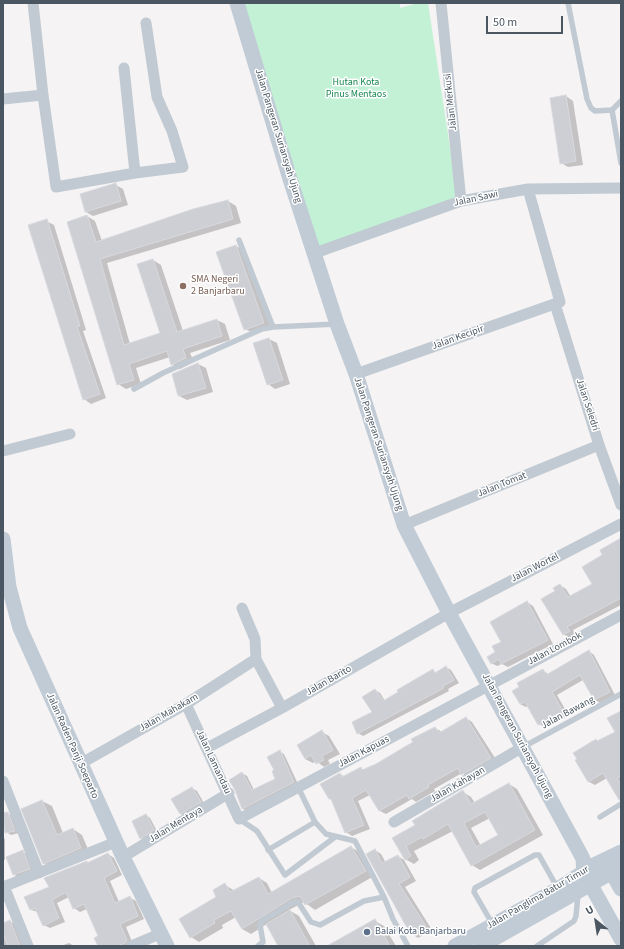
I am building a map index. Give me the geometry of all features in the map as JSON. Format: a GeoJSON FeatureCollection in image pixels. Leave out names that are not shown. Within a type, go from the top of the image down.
{"type":"FeatureCollection","features":[{"type":"Feature","properties":{"kind":"main road","name":"Jalan Pangeran Suriansyah Ujung"},"geometry":{"type":"LineString","coordinates":[[237,3],[280,148],[337,324],[356,374],[404,525],[449,613],[523,747],[586,875],[621,939]]}},
{"type":"Feature","properties":{"kind":"main road","name":"Jalan Raden Panji Soeparto"},"geometry":{"type":"LineString","coordinates":[[3,539],[9,588],[20,628],[116,842],[164,939]]}},
{"type":"Feature","properties":{"kind":"main road","name":"Jalan Panglima Batur Timur"},"geometry":{"type":"LineString","coordinates":[[481,946],[621,852]]}},
{"type":"Feature","properties":{"kind":"main road"},"geometry":{"type":"LineString","coordinates":[[586,875],[616,870],[621,889]]}},
{"type":"Feature","properties":{"kind":"main road","name":"Jalan Panglima Batur Timur"},"geometry":{"type":"LineString","coordinates":[[455,946],[493,925],[540,906],[558,889],[586,875]]}},
{"type":"Feature","properties":{"kind":"street"},"geometry":{"type":"LineString","coordinates":[[33,3],[43,95],[56,187],[136,173],[183,167],[172,131],[158,97],[146,23]]}},
{"type":"Feature","properties":{"kind":"street","name":"Jalan Merkusi"},"geometry":{"type":"LineString","coordinates":[[440,3],[461,201]]}},
{"type":"Feature","properties":{"kind":"street"},"geometry":{"type":"LineString","coordinates":[[124,68],[136,173]]}},
{"type":"Feature","properties":{"kind":"street"},"geometry":{"type":"LineString","coordinates":[[3,100],[43,95]]}},
{"type":"Feature","properties":{"kind":"street","name":"Jalan Sawi"},"geometry":{"type":"LineString","coordinates":[[315,253],[461,201],[528,188],[621,188]]}},
{"type":"Feature","properties":{"kind":"street","name":"Jalan Seledri"},"geometry":{"type":"LineString","coordinates":[[528,188],[558,303],[599,445],[621,505]]}},
{"type":"Feature","properties":{"kind":"street","name":"Jalan Kecipir"},"geometry":{"type":"LineString","coordinates":[[356,374],[558,303]]}},
{"type":"Feature","properties":{"kind":"street"},"geometry":{"type":"LineString","coordinates":[[3,451],[70,434]]}},
{"type":"Feature","properties":{"kind":"street","name":"Jalan Tomat"},"geometry":{"type":"LineString","coordinates":[[404,525],[599,445]]}},
{"type":"Feature","properties":{"kind":"street","name":"Jalan Wortel"},"geometry":{"type":"LineString","coordinates":[[449,613],[621,524]]}},
{"type":"Feature","properties":{"kind":"street"},"geometry":{"type":"LineString","coordinates":[[242,608],[255,639],[256,659],[282,708]]}},
{"type":"Feature","properties":{"kind":"street","name":"Jalan Barito"},"geometry":{"type":"LineString","coordinates":[[207,748],[282,708],[449,613]]}},
{"type":"Feature","properties":{"kind":"street","name":"Jalan Lombok"},"geometry":{"type":"LineString","coordinates":[[488,684],[621,615]]}},
{"type":"Feature","properties":{"kind":"street","name":"Jalan Mahakam"},"geometry":{"type":"LineString","coordinates":[[80,764],[186,704],[256,659]]}},
{"type":"Feature","properties":{"kind":"street","name":"Jalan Kapuas"},"geometry":{"type":"LineString","coordinates":[[239,819],[488,684]]}},
{"type":"Feature","properties":{"kind":"street","name":"Jalan Lamandau"},"geometry":{"type":"LineString","coordinates":[[186,704],[229,794],[239,819]]}},
{"type":"Feature","properties":{"kind":"street","name":"Jalan Kahayan"},"geometry":{"type":"LineString","coordinates":[[394,822],[523,747]]}},
{"type":"Feature","properties":{"kind":"street"},"geometry":{"type":"LineString","coordinates":[[3,781],[39,873]]}},
{"type":"Feature","properties":{"kind":"street","name":"Jalan Mentaya"},"geometry":{"type":"LineString","coordinates":[[123,857],[229,794]]}},
{"type":"Feature","properties":{"kind":"street"},"geometry":{"type":"LineString","coordinates":[[28,946],[4,886],[116,842]]}},
{"type":"Feature","properties":{"kind":"street"},"geometry":{"type":"LineString","coordinates":[[131,946],[164,939]]}},
{"type":"Feature","properties":{"kind":"lane"},"geometry":{"type":"LineString","coordinates":[[568,3],[587,99],[591,108],[595,111],[612,110],[621,101]]}},
{"type":"Feature","properties":{"kind":"lane"},"geometry":{"type":"LineString","coordinates":[[612,110],[621,163]]}},
{"type":"Feature","properties":{"kind":"lane"},"geometry":{"type":"LineString","coordinates":[[239,240],[273,327]]}},
{"type":"Feature","properties":{"kind":"lane"},"geometry":{"type":"LineString","coordinates":[[134,389],[189,361],[262,330],[273,327],[337,324]]}},
{"type":"Feature","properties":{"kind":"lane","name":"Jalan Bawang"},"geometry":{"type":"LineString","coordinates":[[523,747],[621,694]]}},
{"type":"Feature","properties":{"kind":"lane"},"geometry":{"type":"LineString","coordinates":[[298,787],[315,822],[326,834],[355,841],[384,897],[393,919],[408,946]]}},
{"type":"Feature","properties":{"kind":"lane"},"geometry":{"type":"LineString","coordinates":[[600,817],[621,804]]}},
{"type":"Feature","properties":{"kind":"lane"},"geometry":{"type":"LineString","coordinates":[[239,819],[257,832],[285,875],[334,837]]}},
{"type":"Feature","properties":{"kind":"lane"},"geometry":{"type":"LineString","coordinates":[[268,850],[315,822]]}},
{"type":"Feature","properties":{"kind":"lane"},"geometry":{"type":"LineString","coordinates":[[493,925],[474,892],[475,888],[538,854],[558,889]]}},
{"type":"Feature","properties":{"kind":"lane"},"geometry":{"type":"LineString","coordinates":[[537,946],[574,921],[586,875]]}},
{"type":"Feature","properties":{"kind":"lane"},"geometry":{"type":"LineString","coordinates":[[258,946],[263,942],[260,925],[262,921],[294,902],[298,902],[311,922],[320,925],[364,901],[384,897]]}},
{"type":"Feature","properties":{"kind":"green space","name":"Hutan Kota Pinus Mentaos"},"geometry":{"type":"Polygon","coordinates":[[[243,3],[400,3],[400,8],[418,3],[428,3],[458,200],[318,250],[243,3]]]}},
{"type":"Feature","properties":{"kind":"building"},"geometry":{"type":"Polygon","coordinates":[[[566,95],[576,161],[560,164],[550,98],[566,95]]]}},
{"type":"Feature","properties":{"kind":"building"},"geometry":{"type":"Polygon","coordinates":[[[116,183],[121,201],[85,212],[80,194],[116,183]]]}},
{"type":"Feature","properties":{"kind":"building"},"geometry":{"type":"Polygon","coordinates":[[[228,200],[233,219],[100,259],[124,345],[160,333],[137,264],[153,259],[177,332],[217,319],[222,336],[183,349],[186,358],[171,365],[167,351],[129,364],[134,380],[117,385],[67,222],[87,215],[96,242],[193,209],[228,200]]]}},
{"type":"Feature","properties":{"kind":"building"},"geometry":{"type":"Polygon","coordinates":[[[47,219],[80,326],[77,327],[100,394],[83,400],[28,225],[47,219]]]}},
{"type":"Feature","properties":{"kind":"building"},"geometry":{"type":"Polygon","coordinates":[[[236,245],[264,323],[244,330],[216,252],[236,245]]]}},
{"type":"Feature","properties":{"kind":"building"},"geometry":{"type":"Polygon","coordinates":[[[269,338],[283,380],[267,385],[253,343],[269,338]]]}},
{"type":"Feature","properties":{"kind":"building"},"geometry":{"type":"Polygon","coordinates":[[[198,363],[206,388],[178,396],[172,374],[198,363]]]}},
{"type":"Feature","properties":{"kind":"building"},"geometry":{"type":"Polygon","coordinates":[[[621,538],[621,598],[567,627],[570,631],[563,635],[541,599],[555,591],[553,588],[560,584],[568,597],[592,584],[582,567],[602,555],[600,550],[621,538]]]}},
{"type":"Feature","properties":{"kind":"building"},"geometry":{"type":"Polygon","coordinates":[[[527,601],[548,640],[501,664],[499,659],[491,664],[487,657],[495,652],[492,646],[501,642],[490,622],[527,601]]]}},
{"type":"Feature","properties":{"kind":"building"},"geometry":{"type":"Polygon","coordinates":[[[589,650],[610,692],[594,700],[580,675],[552,692],[564,713],[538,725],[525,702],[520,704],[512,691],[519,687],[517,683],[543,669],[546,675],[589,650]]]}},
{"type":"Feature","properties":{"kind":"building"},"geometry":{"type":"Polygon","coordinates":[[[446,666],[454,680],[443,686],[444,688],[357,734],[352,722],[372,712],[362,697],[375,689],[383,701],[398,692],[397,690],[433,669],[435,673],[446,666]]]}},
{"type":"Feature","properties":{"kind":"building"},"geometry":{"type":"Polygon","coordinates":[[[621,711],[621,776],[617,778],[621,786],[621,800],[619,800],[603,773],[588,782],[575,760],[577,759],[573,753],[596,739],[597,741],[615,732],[607,718],[621,711]]]}},
{"type":"Feature","properties":{"kind":"building"},"geometry":{"type":"Polygon","coordinates":[[[466,717],[491,758],[461,775],[458,768],[428,785],[429,787],[409,799],[407,795],[379,811],[366,790],[352,798],[364,825],[345,833],[331,799],[329,799],[320,784],[340,773],[342,777],[361,767],[362,770],[376,764],[413,742],[411,739],[435,727],[439,733],[466,717]]]}},
{"type":"Feature","properties":{"kind":"building"},"geometry":{"type":"Polygon","coordinates":[[[322,730],[333,750],[322,756],[324,760],[316,764],[311,755],[305,759],[297,745],[322,730]]]}},
{"type":"Feature","properties":{"kind":"building"},"geometry":{"type":"Polygon","coordinates":[[[280,750],[294,782],[242,809],[235,790],[229,780],[242,772],[252,790],[275,779],[272,771],[274,770],[267,757],[280,750]]]}},
{"type":"Feature","properties":{"kind":"building"},"geometry":{"type":"Polygon","coordinates":[[[509,783],[535,830],[471,866],[448,824],[423,839],[422,837],[406,846],[411,856],[405,860],[392,838],[415,825],[412,821],[463,790],[471,804],[509,783]],[[485,812],[464,823],[476,847],[498,835],[485,812]]]}},
{"type":"Feature","properties":{"kind":"building"},"geometry":{"type":"Polygon","coordinates":[[[192,787],[201,802],[180,814],[171,799],[192,787]]]}},
{"type":"Feature","properties":{"kind":"building"},"geometry":{"type":"Polygon","coordinates":[[[42,800],[57,835],[73,828],[81,848],[43,864],[21,809],[42,800]]]}},
{"type":"Feature","properties":{"kind":"building"},"geometry":{"type":"Polygon","coordinates":[[[8,812],[15,831],[5,833],[3,813],[8,812]]]}},
{"type":"Feature","properties":{"kind":"building"},"geometry":{"type":"Polygon","coordinates":[[[146,814],[154,830],[140,839],[132,821],[146,814]]]}},
{"type":"Feature","properties":{"kind":"building"},"geometry":{"type":"Polygon","coordinates":[[[351,846],[366,871],[305,905],[300,896],[292,898],[242,929],[231,911],[214,920],[215,923],[190,938],[179,919],[216,897],[213,890],[225,883],[230,892],[259,877],[268,894],[351,846]]]}},
{"type":"Feature","properties":{"kind":"building"},"geometry":{"type":"Polygon","coordinates":[[[375,849],[382,863],[398,855],[410,877],[399,884],[426,926],[411,935],[366,854],[375,849]]]}},
{"type":"Feature","properties":{"kind":"building"},"geometry":{"type":"Polygon","coordinates":[[[23,850],[30,869],[13,875],[6,857],[23,850]]]}},
{"type":"Feature","properties":{"kind":"building"},"geometry":{"type":"Polygon","coordinates":[[[108,853],[117,871],[104,878],[115,903],[130,896],[138,916],[120,924],[127,940],[125,943],[118,946],[98,946],[94,938],[98,936],[84,904],[73,909],[66,892],[52,900],[59,918],[43,926],[35,908],[30,910],[24,897],[49,887],[44,878],[87,861],[87,863],[108,853]]]}},
{"type":"Feature","properties":{"kind":"building"},"geometry":{"type":"Polygon","coordinates":[[[290,910],[310,946],[278,946],[266,924],[290,910]]]}},
{"type":"Feature","properties":{"kind":"building","name":"Balai Kota Banjarbaru"},"geometry":{"type":"Polygon","coordinates":[[[375,919],[390,946],[327,946],[375,919]]]}},
{"type":"Feature","properties":{"kind":"building"},"geometry":{"type":"Polygon","coordinates":[[[10,920],[20,946],[8,946],[3,934],[3,923],[10,920]]]}},
{"type":"Feature","properties":{"kind":"place","name":"SMA Negeri 2 Banjarbaru"},"geometry":{"type":"Point","coordinates":[183,286]}},
{"type":"Feature","properties":{"kind":"place","name":"Balai Kota Banjarbaru"},"geometry":{"type":"Point","coordinates":[367,932]}}]}
